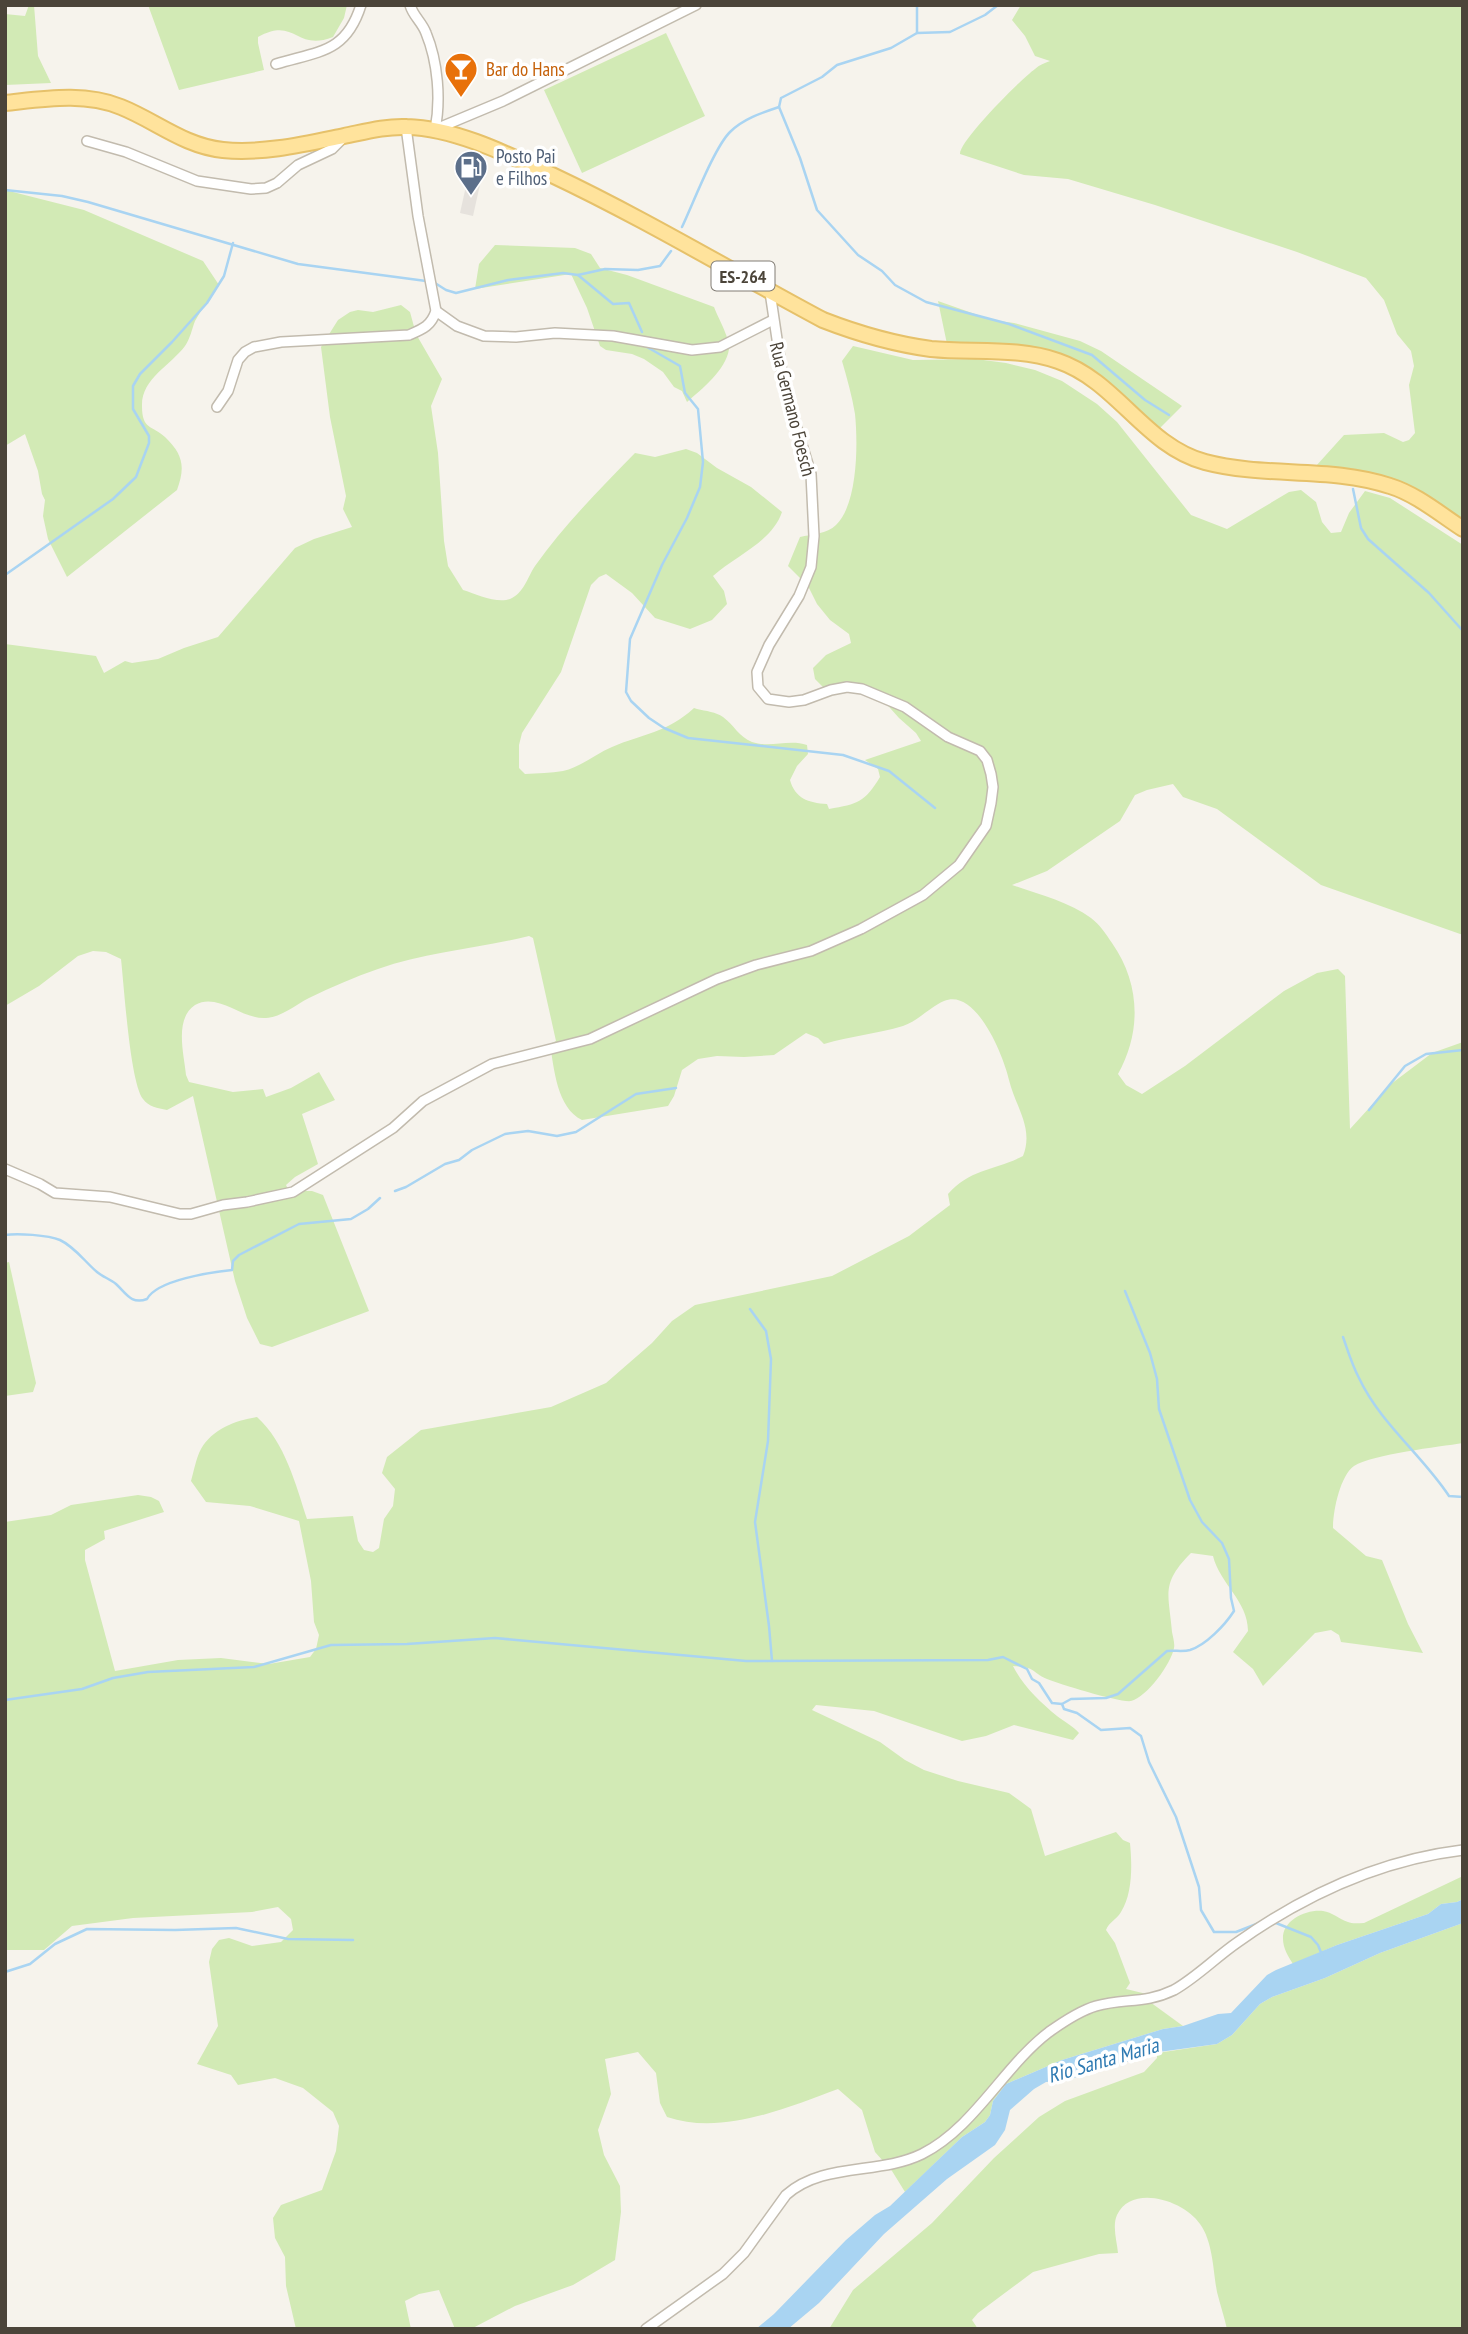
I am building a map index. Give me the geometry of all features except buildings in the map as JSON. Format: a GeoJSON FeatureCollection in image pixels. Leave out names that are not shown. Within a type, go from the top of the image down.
{"type":"FeatureCollection","features":[{"type":"Feature","properties":{"kind":"main road","name":"ES-264"},"geometry":{"type":"LineString","coordinates":[[5,103],[85,98],[121,107],[187,141],[224,150],[294,146],[375,129],[406,127],[435,130],[509,154],[580,188],[824,320],[858,333],[932,349],[1036,355],[1058,361],[1099,382],[1162,441],[1188,456],[1206,463],[1368,479],[1393,486],[1419,499],[1463,529]]}},
{"type":"Feature","properties":{"kind":"street"},"geometry":{"type":"LineString","coordinates":[[276,64],[338,44],[352,30],[361,5]]}},
{"type":"Feature","properties":{"kind":"street"},"geometry":{"type":"LineString","coordinates":[[410,5],[414,16],[424,27],[429,44],[439,110],[435,130]]}},
{"type":"Feature","properties":{"kind":"street"},"geometry":{"type":"LineString","coordinates":[[435,130],[513,96],[696,5]]}},
{"type":"Feature","properties":{"kind":"street"},"geometry":{"type":"LineString","coordinates":[[217,407],[228,391],[238,360],[254,347],[281,342],[409,335],[425,329],[432,320],[436,311],[418,216],[406,127]]}},
{"type":"Feature","properties":{"kind":"street"},"geometry":{"type":"LineString","coordinates":[[87,141],[126,152],[197,181],[251,189],[266,188],[277,183],[298,165],[331,149],[346,135]]}},
{"type":"Feature","properties":{"kind":"street","name":"Rua Germano Foesch"},"geometry":{"type":"LineString","coordinates":[[5,1168],[55,1193],[110,1197],[180,1214],[191,1214],[293,1192],[393,1128],[423,1101],[492,1063],[590,1039],[717,979],[756,965],[811,951],[861,929],[923,895],[959,865],[986,826],[991,803],[991,774],[987,760],[980,751],[948,737],[905,707],[862,689],[847,687],[789,702],[768,699],[758,687],[757,672],[762,660],[799,596],[811,567],[814,536],[811,474],[784,386],[770,292]]}},
{"type":"Feature","properties":{"kind":"street"},"geometry":{"type":"LineString","coordinates":[[436,311],[457,326],[484,335],[603,335],[692,349],[720,346],[773,320]]}},
{"type":"Feature","properties":{"kind":"street"},"geometry":{"type":"LineString","coordinates":[[646,2329],[723,2274],[744,2253],[793,2189],[832,2173],[908,2159],[925,2152],[967,2119],[1032,2046],[1072,2018],[1096,2006],[1157,1998],[1174,1990],[1266,1923],[1356,1876],[1411,1859],[1463,1850]]}},
{"type":"Feature","properties":{"kind":"shaded area","name":"Posto Pai e Filhos"},"geometry":{"type":"Polygon","coordinates":[[[468,177],[481,180],[473,216],[460,213],[468,177]]]}},
{"type":"Feature","properties":{"kind":"green space"},"geometry":{"type":"Polygon","coordinates":[[[29,5],[34,5],[38,56],[51,83],[5,85],[5,14],[25,16],[29,5]]]}},
{"type":"Feature","properties":{"kind":"green space"},"geometry":{"type":"Polygon","coordinates":[[[148,5],[347,5],[344,18],[333,37],[311,40],[280,30],[271,32],[258,37],[264,70],[179,90],[148,5]]]}},
{"type":"Feature","properties":{"kind":"green space"},"geometry":{"type":"Polygon","coordinates":[[[1021,5],[1463,5],[1463,528],[1352,473],[1316,466],[1344,435],[1384,433],[1403,442],[1415,433],[1409,385],[1414,366],[1411,351],[1397,334],[1384,300],[1366,278],[1155,205],[1068,179],[1024,175],[960,154],[969,137],[1005,97],[1028,75],[1050,61],[1035,56],[1025,36],[1012,20],[1021,5]]]}},
{"type":"Feature","properties":{"kind":"green space"},"geometry":{"type":"Polygon","coordinates":[[[666,33],[705,116],[582,173],[544,90],[666,33]]]}},
{"type":"Feature","properties":{"kind":"green space"},"geometry":{"type":"Polygon","coordinates":[[[5,190],[84,210],[203,261],[219,285],[195,321],[185,346],[151,380],[143,396],[142,414],[146,423],[165,437],[179,456],[182,468],[177,490],[67,577],[48,539],[43,516],[45,500],[25,434],[5,446],[5,190]]]}},
{"type":"Feature","properties":{"kind":"green space"},"geometry":{"type":"Polygon","coordinates":[[[495,245],[575,248],[591,254],[600,268],[627,275],[714,307],[729,344],[727,357],[712,378],[687,402],[682,391],[674,387],[663,372],[644,359],[606,350],[600,346],[587,308],[571,274],[475,289],[479,264],[495,245]]]}},
{"type":"Feature","properties":{"kind":"green space"},"geometry":{"type":"Polygon","coordinates":[[[938,301],[992,320],[1014,323],[1080,341],[1101,351],[1182,406],[1153,435],[1068,368],[947,344],[938,301]]]}},
{"type":"Feature","properties":{"kind":"green space"},"geometry":{"type":"Polygon","coordinates":[[[401,305],[410,312],[416,334],[442,379],[431,406],[438,453],[444,541],[448,566],[463,590],[499,600],[515,596],[558,536],[635,453],[655,457],[686,449],[697,453],[751,487],[782,512],[777,523],[762,540],[713,576],[724,591],[727,604],[712,620],[690,629],[655,618],[632,593],[606,574],[591,585],[561,672],[522,733],[519,768],[525,774],[570,769],[612,747],[664,728],[694,708],[720,715],[752,742],[807,745],[808,754],[797,766],[790,780],[792,786],[808,801],[827,804],[829,809],[860,800],[875,785],[880,777],[878,769],[865,760],[921,741],[882,699],[853,689],[825,689],[815,679],[813,668],[826,655],[851,643],[849,634],[830,620],[817,604],[808,586],[788,566],[800,537],[832,528],[849,503],[855,472],[856,426],[842,361],[853,346],[913,360],[976,359],[1006,363],[1035,370],[1062,381],[1097,404],[1117,422],[1191,515],[1227,529],[1289,492],[1301,490],[1316,502],[1322,522],[1331,533],[1341,532],[1349,513],[1365,491],[1390,498],[1463,545],[1463,935],[1321,885],[1217,809],[1183,797],[1173,784],[1135,795],[1120,821],[1047,871],[1012,885],[1082,912],[1097,924],[1112,943],[1128,974],[1134,1007],[1131,1041],[1118,1074],[1126,1085],[1142,1094],[1185,1066],[1284,991],[1317,973],[1338,969],[1345,976],[1350,1129],[1391,1084],[1432,1053],[1463,1042],[1463,1443],[1391,1455],[1354,1466],[1341,1486],[1334,1513],[1333,1528],[1366,1556],[1382,1560],[1423,1653],[1341,1642],[1339,1635],[1331,1630],[1315,1633],[1263,1686],[1253,1669],[1233,1652],[1248,1631],[1247,1620],[1239,1601],[1221,1575],[1213,1556],[1191,1553],[1175,1573],[1169,1590],[1174,1645],[1172,1655],[1157,1679],[1137,1698],[1125,1701],[1103,1696],[1047,1679],[1029,1668],[1013,1666],[1038,1699],[1079,1733],[1073,1740],[1014,1725],[986,1736],[962,1741],[874,1711],[816,1705],[812,1710],[880,1742],[924,1770],[1009,1793],[1031,1809],[1045,1856],[1116,1832],[1130,1843],[1128,1896],[1121,1912],[1106,1930],[1115,1943],[1130,1983],[1126,1989],[1155,1996],[1150,2002],[1183,2026],[1163,2029],[1062,2060],[1006,2084],[993,2101],[990,2115],[985,2122],[962,2137],[905,2192],[892,2171],[875,2152],[862,2110],[838,2089],[776,2111],[732,2122],[688,2122],[667,2117],[660,2103],[656,2073],[638,2052],[605,2059],[611,2094],[598,2130],[604,2155],[620,2186],[621,2212],[615,2260],[573,2285],[515,2306],[471,2329],[455,2329],[439,2290],[419,2294],[405,2301],[411,2329],[296,2329],[286,2286],[285,2257],[275,2238],[273,2218],[281,2205],[322,2190],[336,2151],[339,2126],[333,2112],[303,2088],[275,2078],[238,2085],[231,2075],[197,2064],[218,2026],[209,1962],[212,1949],[219,1940],[229,1938],[252,1946],[281,1942],[293,1930],[291,1919],[278,1907],[252,1912],[133,1918],[72,1926],[44,1950],[5,1950],[5,1522],[51,1515],[71,1505],[138,1495],[159,1501],[164,1512],[104,1531],[105,1539],[85,1550],[85,1560],[115,1671],[178,1660],[221,1658],[269,1664],[310,1657],[316,1649],[319,1635],[314,1622],[311,1581],[299,1521],[250,1506],[206,1502],[191,1481],[201,1449],[218,1431],[241,1420],[257,1417],[267,1427],[282,1451],[307,1519],[353,1516],[358,1541],[364,1550],[373,1552],[379,1548],[384,1519],[393,1506],[395,1489],[382,1473],[387,1457],[421,1430],[551,1407],[606,1383],[652,1343],[672,1321],[695,1305],[832,1276],[909,1236],[950,1205],[948,1194],[965,1179],[1023,1156],[1026,1146],[1023,1118],[995,1041],[977,1014],[967,1004],[956,999],[944,1001],[908,1024],[883,1031],[824,1044],[806,1033],[774,1055],[698,1059],[682,1070],[668,1106],[582,1120],[567,1107],[558,1087],[550,1044],[556,1041],[533,938],[529,936],[396,963],[334,986],[272,1017],[257,1017],[221,1004],[204,1002],[189,1011],[182,1028],[189,1082],[233,1092],[263,1089],[266,1097],[291,1088],[319,1072],[335,1100],[302,1114],[318,1164],[286,1185],[289,1191],[312,1191],[323,1195],[369,1311],[272,1347],[260,1344],[247,1318],[235,1281],[193,1096],[167,1110],[148,1104],[138,1089],[131,1055],[121,959],[106,952],[93,951],[78,956],[39,986],[5,1006],[5,644],[96,656],[104,673],[125,661],[132,663],[158,659],[218,637],[295,548],[352,527],[343,509],[346,496],[330,417],[321,347],[338,320],[350,312],[373,312],[401,305]]]}},
{"type":"Feature","properties":{"kind":"green space"},"geometry":{"type":"Polygon","coordinates":[[[9,1262],[36,1383],[33,1392],[5,1396],[5,1263],[9,1262]]]}},
{"type":"Feature","properties":{"kind":"green space"},"geometry":{"type":"Polygon","coordinates":[[[1463,1876],[1463,1899],[1457,1902],[1441,1904],[1428,1914],[1337,1945],[1293,1964],[1286,1952],[1284,1932],[1291,1921],[1303,1914],[1323,1911],[1350,1923],[1364,1923],[1463,1876]]]}},
{"type":"Feature","properties":{"kind":"green space"},"geometry":{"type":"Polygon","coordinates":[[[1463,1923],[1463,2329],[1227,2329],[1217,2292],[1210,2248],[1200,2224],[1183,2208],[1158,2199],[1146,2198],[1124,2205],[1117,2215],[1115,2229],[1118,2253],[1099,2254],[1033,2272],[978,2313],[972,2320],[978,2329],[829,2329],[853,2290],[932,2223],[994,2158],[1039,2117],[1065,2101],[1144,2072],[1157,2058],[1157,2053],[1217,2044],[1232,2035],[1260,2004],[1272,1997],[1463,1923]]]}},
{"type":"Feature","properties":{"kind":"water","name":"Rio Santa Maria"},"geometry":{"type":"Polygon","coordinates":[[[1463,1899],[1463,1923],[1272,1997],[1260,2004],[1232,2035],[1217,2044],[1159,2052],[1064,2081],[1046,2082],[1034,2089],[1010,2110],[1005,2130],[995,2145],[947,2179],[884,2234],[819,2303],[788,2329],[756,2329],[846,2240],[890,2206],[962,2137],[985,2122],[990,2115],[993,2101],[1006,2084],[1062,2060],[1163,2029],[1231,2013],[1267,1975],[1276,1970],[1337,1945],[1428,1914],[1441,1904],[1463,1899]]]}},
{"type":"Feature","properties":{"kind":"waterway"},"geometry":{"type":"LineString","coordinates":[[917,5],[917,33]]}},
{"type":"Feature","properties":{"kind":"waterway"},"geometry":{"type":"LineString","coordinates":[[998,5],[985,15],[950,32],[917,33],[891,48],[837,65],[822,77],[781,98],[779,107],[817,210],[858,255],[882,271],[895,285],[926,302],[1009,324],[1092,355],[1145,400],[1169,415]]}},
{"type":"Feature","properties":{"kind":"waterway"},"geometry":{"type":"LineString","coordinates":[[682,227],[711,163],[730,132],[746,120],[779,107]]}},
{"type":"Feature","properties":{"kind":"waterway"},"geometry":{"type":"LineString","coordinates":[[5,190],[62,196],[88,202],[298,264],[426,281]]}},
{"type":"Feature","properties":{"kind":"waterway"},"geometry":{"type":"LineString","coordinates":[[5,575],[113,499],[136,477],[149,443],[149,436],[133,409],[133,386],[140,374],[207,303],[224,276],[233,243]]}},
{"type":"Feature","properties":{"kind":"waterway"},"geometry":{"type":"LineString","coordinates":[[435,283],[456,293],[508,280],[563,273],[578,275],[605,269],[638,270],[660,266],[671,251]]}},
{"type":"Feature","properties":{"kind":"waterway"},"geometry":{"type":"LineString","coordinates":[[578,275],[613,304],[629,303],[642,332]]}},
{"type":"Feature","properties":{"kind":"waterway"},"geometry":{"type":"LineString","coordinates":[[647,347],[680,366],[685,393],[698,409],[703,462],[700,487],[630,639],[626,692],[631,701],[664,728],[688,738],[843,755],[889,771],[935,808]]}},
{"type":"Feature","properties":{"kind":"waterway"},"geometry":{"type":"LineString","coordinates":[[1353,489],[1361,528],[1368,539],[1429,593],[1463,631]]}},
{"type":"Feature","properties":{"kind":"waterway"},"geometry":{"type":"LineString","coordinates":[[1369,1110],[1405,1066],[1426,1054],[1463,1050]]}},
{"type":"Feature","properties":{"kind":"waterway"},"geometry":{"type":"LineString","coordinates":[[395,1191],[505,1134],[528,1131],[557,1136],[576,1132],[636,1094],[676,1088]]}},
{"type":"Feature","properties":{"kind":"waterway"},"geometry":{"type":"LineString","coordinates":[[5,1235],[32,1235],[60,1240],[129,1297],[141,1300],[173,1282],[232,1270],[233,1261],[239,1255],[299,1224],[351,1219],[380,1198]]}},
{"type":"Feature","properties":{"kind":"waterway"},"geometry":{"type":"LineString","coordinates":[[5,1700],[82,1689],[113,1678],[148,1672],[254,1667],[331,1645],[407,1644],[495,1638],[746,1661],[988,1660],[1003,1657],[1027,1669],[1052,1703],[1062,1704],[1071,1699],[1106,1698],[1118,1694],[1167,1651],[1187,1651],[1209,1639],[1234,1611],[1229,1559],[1222,1543],[1202,1522],[1190,1500],[1159,1409],[1157,1379],[1150,1353],[1125,1291]]}},
{"type":"Feature","properties":{"kind":"waterway"},"geometry":{"type":"LineString","coordinates":[[750,1309],[766,1331],[771,1359],[768,1441],[755,1522],[772,1661]]}},
{"type":"Feature","properties":{"kind":"waterway"},"geometry":{"type":"LineString","coordinates":[[1343,1337],[1357,1373],[1378,1410],[1449,1496],[1463,1497]]}},
{"type":"Feature","properties":{"kind":"waterway"},"geometry":{"type":"LineString","coordinates":[[1062,1704],[1064,1709],[1077,1713],[1101,1730],[1130,1728],[1141,1736],[1149,1762],[1176,1817],[1199,1887],[1201,1910],[1214,1932],[1236,1932],[1264,1921]]}},
{"type":"Feature","properties":{"kind":"waterway"},"geometry":{"type":"LineString","coordinates":[[1276,1923],[1311,1937],[1322,1955]]}},
{"type":"Feature","properties":{"kind":"waterway"},"geometry":{"type":"LineString","coordinates":[[5,1972],[30,1964],[55,1944],[87,1929],[236,1928],[288,1939],[353,1940]]}},
{"type":"Feature","properties":{"kind":"place","name":"Bar do Hans"},"geometry":{"type":"Point","coordinates":[461,99]}},
{"type":"Feature","properties":{"kind":"place","name":"Posto Pai e Filhos"},"geometry":{"type":"Point","coordinates":[471,197]}}]}
